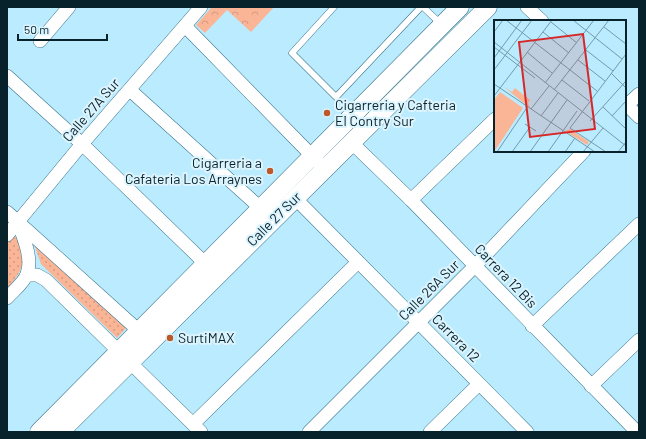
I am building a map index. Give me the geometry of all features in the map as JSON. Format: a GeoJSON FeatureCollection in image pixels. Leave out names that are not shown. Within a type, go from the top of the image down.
{"type":"FeatureCollection","features":[{"type":"Feature","properties":{"kind":"main road","name":"Calle 27 Sur"},"geometry":{"type":"LineString","coordinates":[[39,432],[66,425],[125,355],[318,163],[460,7]]}},
{"type":"Feature","properties":{"kind":"main road","name":"Calle 27 Sur"},"geometry":{"type":"LineString","coordinates":[[267,214],[295,198],[318,163],[351,142],[488,7]]}},
{"type":"Feature","properties":{"kind":"main road","name":"Calle 27 Sur"},"geometry":{"type":"LineString","coordinates":[[125,355],[138,330],[211,269]]}},
{"type":"Feature","properties":{"kind":"street"},"geometry":{"type":"LineString","coordinates":[[40,40],[68,7]]}},
{"type":"Feature","properties":{"kind":"street","name":"Calle 27A Sur"},"geometry":{"type":"LineString","coordinates":[[7,235],[82,144],[201,7]]}},
{"type":"Feature","properties":{"kind":"street"},"geometry":{"type":"LineString","coordinates":[[527,7],[541,20]]}},
{"type":"Feature","properties":{"kind":"street"},"geometry":{"type":"LineString","coordinates":[[185,26],[318,163]]}},
{"type":"Feature","properties":{"kind":"street"},"geometry":{"type":"LineString","coordinates":[[7,76],[82,144],[211,269]]}},
{"type":"Feature","properties":{"kind":"street"},"geometry":{"type":"LineString","coordinates":[[130,90],[267,214]]}},
{"type":"Feature","properties":{"kind":"street"},"geometry":{"type":"LineString","coordinates":[[639,94],[626,105],[639,117]]}},
{"type":"Feature","properties":{"kind":"street"},"geometry":{"type":"LineString","coordinates":[[411,200],[494,120]]}},
{"type":"Feature","properties":{"kind":"street","name":"Carrera 12 Bis"},"geometry":{"type":"LineString","coordinates":[[351,142],[411,200],[474,267],[637,432]]}},
{"type":"Feature","properties":{"kind":"street","name":"Calle 26A Sur"},"geometry":{"type":"LineString","coordinates":[[309,432],[474,267],[583,152]]}},
{"type":"Feature","properties":{"kind":"street","name":"Carrera 12"},"geometry":{"type":"LineString","coordinates":[[295,198],[527,432]]}},
{"type":"Feature","properties":{"kind":"street"},"geometry":{"type":"LineString","coordinates":[[7,212],[138,330]]}},
{"type":"Feature","properties":{"kind":"street"},"geometry":{"type":"LineString","coordinates":[[7,298],[27,275],[29,267],[27,252],[18,222]]}},
{"type":"Feature","properties":{"kind":"street"},"geometry":{"type":"LineString","coordinates":[[532,326],[639,224]]}},
{"type":"Feature","properties":{"kind":"street"},"geometry":{"type":"LineString","coordinates":[[27,275],[37,275],[46,280],[125,355],[197,428],[358,262]]}},
{"type":"Feature","properties":{"kind":"street"},"geometry":{"type":"LineString","coordinates":[[591,386],[639,340]]}},
{"type":"Feature","properties":{"kind":"street"},"geometry":{"type":"LineString","coordinates":[[430,432],[479,384]]}},
{"type":"Feature","properties":{"kind":"lane"},"geometry":{"type":"LineString","coordinates":[[334,7],[292,53],[336,97],[422,7],[442,25]]}},
{"type":"Feature","properties":{"kind":"green space"},"geometry":{"type":"Polygon","coordinates":[[[212,7],[274,7],[251,32],[227,10],[205,33],[196,25],[212,7]]]}},
{"type":"Feature","properties":{"kind":"green space"},"geometry":{"type":"Polygon","coordinates":[[[14,235],[22,250],[23,257],[17,276],[7,289],[7,243],[14,235]]]}},
{"type":"Feature","properties":{"kind":"green space"},"geometry":{"type":"Polygon","coordinates":[[[31,235],[126,328],[117,338],[41,264],[31,235]]]}},
{"type":"Feature","properties":{"kind":"place","name":"Cigarreria y Cafteria El Contry Sur"},"geometry":{"type":"Point","coordinates":[327,113]}},
{"type":"Feature","properties":{"kind":"place","name":"Cigarreria a Cafateria Los Arraynes"},"geometry":{"type":"Point","coordinates":[270,171]}},
{"type":"Feature","properties":{"kind":"place","name":"SurtiMAX"},"geometry":{"type":"Point","coordinates":[170,338]}}]}
